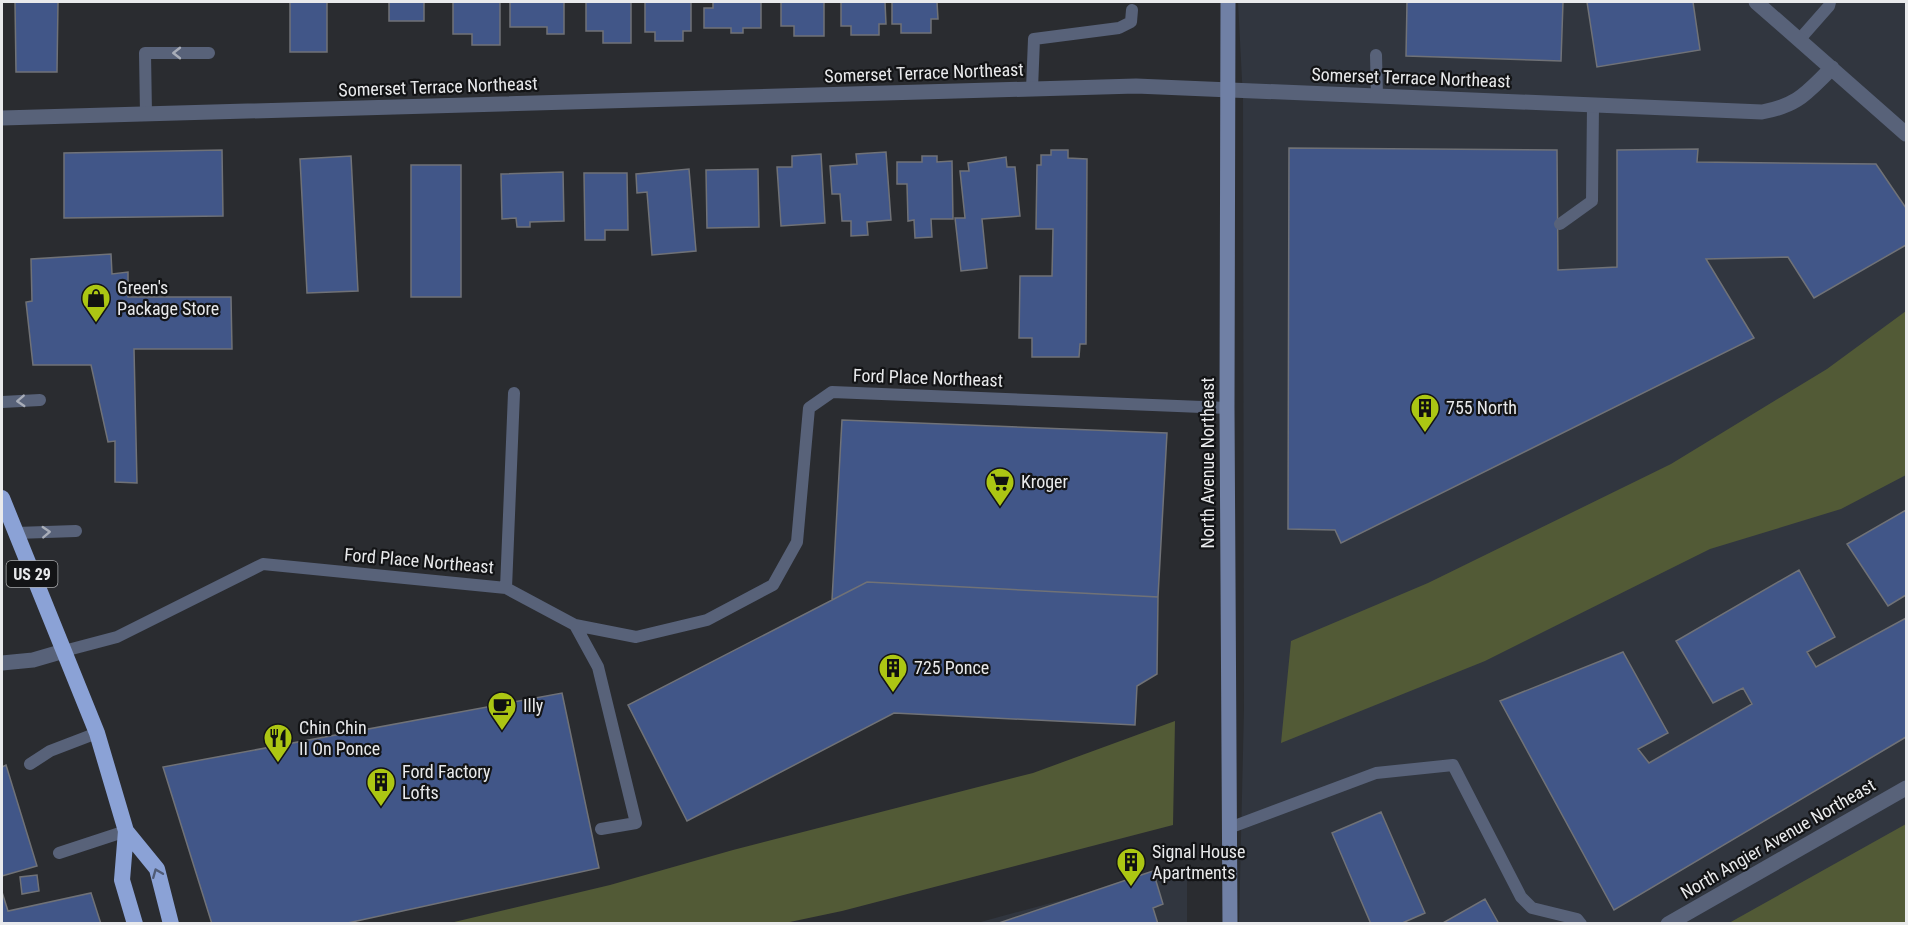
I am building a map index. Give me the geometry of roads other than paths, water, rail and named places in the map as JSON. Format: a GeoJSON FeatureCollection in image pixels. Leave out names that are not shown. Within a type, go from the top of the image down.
{"type":"FeatureCollection","features":[{"type":"Feature","properties":{"kind":"highway","name":"US 29"},"geometry":{"type":"LineString","coordinates":[[2,498],[46,612],[97,733],[126,831],[122,880],[135,924]]}},
{"type":"Feature","properties":{"kind":"highway","name":"US 29"},"geometry":{"type":"LineString","coordinates":[[126,831],[157,869],[171,924]]}},
{"type":"Feature","properties":{"kind":"main road","name":"North Avenue Northeast"},"geometry":{"type":"LineString","coordinates":[[1228,2],[1227,408],[1230,924]]}},
{"type":"Feature","properties":{"kind":"street"},"geometry":{"type":"LineString","coordinates":[[1756,2],[1906,134]]}},
{"type":"Feature","properties":{"kind":"street","name":"Somerset Terrace Northeast"},"geometry":{"type":"LineString","coordinates":[[2,118],[1136,86],[1762,112],[1783,108],[1796,102],[1832,68]]}},
{"type":"Feature","properties":{"kind":"street"},"geometry":{"type":"LineString","coordinates":[[2,663],[33,660],[64,651]]}},
{"type":"Feature","properties":{"kind":"street","name":"North Angier Avenue Northeast"},"geometry":{"type":"LineString","coordinates":[[1668,924],[1906,788]]}},
{"type":"Feature","properties":{"kind":"lane"},"geometry":{"type":"LineString","coordinates":[[1799,40],[1830,2]]}},
{"type":"Feature","properties":{"kind":"lane"},"geometry":{"type":"LineString","coordinates":[[1032,89],[1034,39],[1119,28],[1131,22],[1132,10]]}},
{"type":"Feature","properties":{"kind":"lane"},"geometry":{"type":"LineString","coordinates":[[146,114],[145,53],[209,53]]}},
{"type":"Feature","properties":{"kind":"lane"},"geometry":{"type":"LineString","coordinates":[[1376,55],[1377,96]]}},
{"type":"Feature","properties":{"kind":"lane"},"geometry":{"type":"LineString","coordinates":[[1560,224],[1592,201],[1593,105]]}},
{"type":"Feature","properties":{"kind":"lane"},"geometry":{"type":"LineString","coordinates":[[506,588],[514,393]]}},
{"type":"Feature","properties":{"kind":"lane","name":"Ford Place Northeast"},"geometry":{"type":"LineString","coordinates":[[64,651],[117,637],[263,564],[506,588],[575,625],[636,637],[707,620],[773,585],[797,542],[809,408],[832,393],[1227,408]]}},
{"type":"Feature","properties":{"kind":"lane"},"geometry":{"type":"LineString","coordinates":[[2,402],[40,400]]}},
{"type":"Feature","properties":{"kind":"lane"},"geometry":{"type":"LineString","coordinates":[[16,534],[76,531]]}},
{"type":"Feature","properties":{"kind":"lane"},"geometry":{"type":"LineString","coordinates":[[575,625],[598,667],[636,823],[601,829]]}},
{"type":"Feature","properties":{"kind":"lane"},"geometry":{"type":"LineString","coordinates":[[30,764],[50,752],[97,733]]}},
{"type":"Feature","properties":{"kind":"lane"},"geometry":{"type":"LineString","coordinates":[[1229,828],[1376,773],[1453,765],[1521,897],[1532,908],[1577,919],[1581,924]]}},
{"type":"Feature","properties":{"kind":"lane"},"geometry":{"type":"LineString","coordinates":[[59,853],[126,831]]}},
{"type":"Feature","properties":{"kind":"place","name":"Green's Package Store"},"geometry":{"type":"Point","coordinates":[96,324]}},
{"type":"Feature","properties":{"kind":"place","name":"755 North"},"geometry":{"type":"Point","coordinates":[1425,434]}},
{"type":"Feature","properties":{"kind":"place","name":"Kroger"},"geometry":{"type":"Point","coordinates":[1000,508]}},
{"type":"Feature","properties":{"kind":"place","name":"725 Ponce"},"geometry":{"type":"Point","coordinates":[893,694]}},
{"type":"Feature","properties":{"kind":"place","name":"Illy"},"geometry":{"type":"Point","coordinates":[502,732]}},
{"type":"Feature","properties":{"kind":"place","name":"Chin Chin II On Ponce"},"geometry":{"type":"Point","coordinates":[278,764]}},
{"type":"Feature","properties":{"kind":"place","name":"Ford Factory Lofts"},"geometry":{"type":"Point","coordinates":[381,808]}},
{"type":"Feature","properties":{"kind":"place","name":"Signal House Apartments"},"geometry":{"type":"Point","coordinates":[1131,888]}}]}
